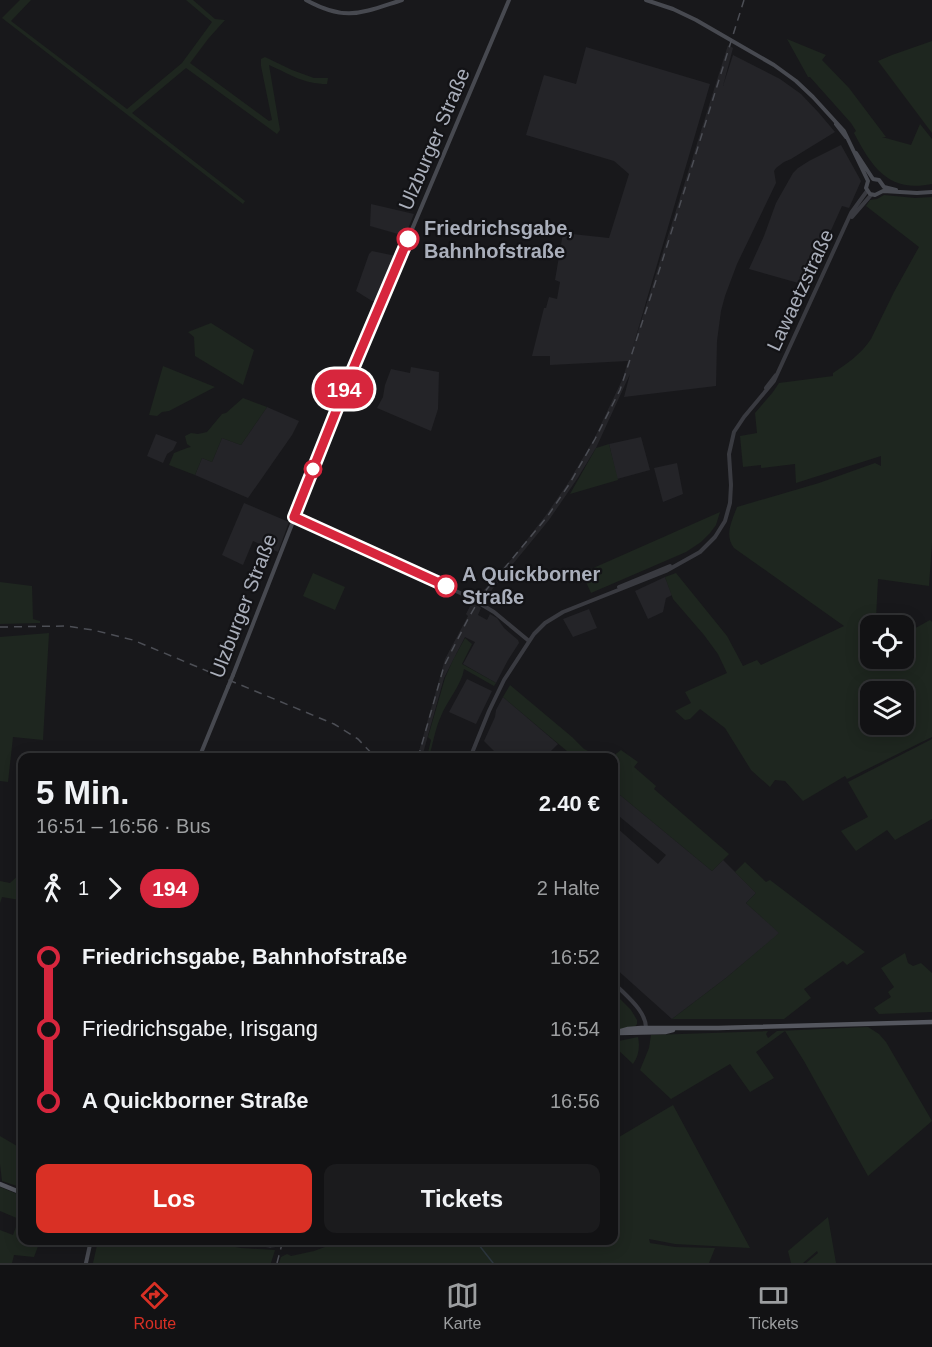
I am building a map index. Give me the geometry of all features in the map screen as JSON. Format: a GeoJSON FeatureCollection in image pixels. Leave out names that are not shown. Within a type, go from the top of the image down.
{"type":"FeatureCollection","features":[{"type":"Feature","properties":{"kind":"main road"},"geometry":{"type":"LineString","coordinates":[[306,0],[332,11],[352,14],[402,0]]}},
{"type":"Feature","properties":{"kind":"main road","name":"Ulzburger Straße"},"geometry":{"type":"LineString","coordinates":[[201,753],[378,307],[509,0]]}},
{"type":"Feature","properties":{"kind":"main road"},"geometry":{"type":"LineString","coordinates":[[646,0],[696,20],[774,65],[809,92],[844,130],[870,180]]}},
{"type":"Feature","properties":{"kind":"main road"},"geometry":{"type":"LineString","coordinates":[[870,180],[879,180],[882,188]]}},
{"type":"Feature","properties":{"kind":"main road"},"geometry":{"type":"LineString","coordinates":[[870,180],[866,186],[869,193],[878,194],[882,188]]}},
{"type":"Feature","properties":{"kind":"main road"},"geometry":{"type":"LineString","coordinates":[[882,188],[917,193],[932,192]]}},
{"type":"Feature","properties":{"kind":"main road"},"geometry":{"type":"LineString","coordinates":[[618,1032],[628,1029],[664,1032],[682,1029],[932,1022]]}},
{"type":"Feature","properties":{"kind":"main road"},"geometry":{"type":"LineString","coordinates":[[0,1184],[18,1191]]}},
{"type":"Feature","properties":{"kind":"main road"},"geometry":{"type":"LineString","coordinates":[[86,1263],[90,1245]]}},
{"type":"Feature","properties":{"kind":"street","name":"Lawaetzstraße"},"geometry":{"type":"LineString","coordinates":[[472,753],[504,681],[538,630],[563,612],[644,576],[682,562],[707,546],[715,537],[728,512],[729,460],[732,439],[740,422],[772,384],[848,222],[869,193]]}},
{"type":"Feature","properties":{"kind":"street"},"geometry":{"type":"LineString","coordinates":[[293,519],[469,597],[494,612],[529,641]]}},
{"type":"Feature","properties":{"kind":"street"},"geometry":{"type":"LineString","coordinates":[[618,987],[639,1011],[644,1031]]}},
{"type":"Feature","properties":{"kind":"shaded area"},"geometry":{"type":"Polygon","coordinates":[[[20,0],[31,0],[11,21],[127,109],[182,63],[212,22],[186,0],[193,0],[215,19],[225,20],[190,63],[269,121],[272,120],[261,59],[265,57],[314,78],[328,78],[327,84],[304,80],[269,65],[280,130],[277,134],[186,68],[132,113],[245,201],[243,204],[2,18],[20,0]]]}},
{"type":"Feature","properties":{"kind":"shaded area"},"geometry":{"type":"Polygon","coordinates":[[[787,39],[826,55],[822,60],[849,88],[886,137],[882,137],[911,145],[920,124],[932,139],[932,184],[904,185],[883,175],[868,157],[851,123],[808,77],[787,39]]]}},
{"type":"Feature","properties":{"kind":"shaded area"},"geometry":{"type":"Polygon","coordinates":[[[932,41],[932,133],[878,61],[932,41]]]}},
{"type":"Feature","properties":{"kind":"shaded area"},"geometry":{"type":"Polygon","coordinates":[[[728,45],[733,48],[723,86],[733,55],[780,79],[801,94],[835,132],[784,162],[774,171],[776,183],[737,264],[725,296],[717,341],[716,386],[624,397],[630,374],[596,448],[577,479],[549,520],[485,600],[479,597],[515,555],[568,483],[594,439],[623,378],[628,361],[550,365],[550,356],[532,356],[544,308],[546,308],[549,297],[557,299],[560,282],[555,280],[563,233],[609,238],[629,174],[614,161],[526,135],[544,75],[576,84],[586,47],[710,84],[632,350],[728,45]]]}},
{"type":"Feature","properties":{"kind":"shaded area"},"geometry":{"type":"Polygon","coordinates":[[[841,145],[861,181],[849,208],[842,206],[814,268],[809,286],[749,269],[776,203],[793,173],[809,161],[841,145]]]}},
{"type":"Feature","properties":{"kind":"shaded area"},"geometry":{"type":"Polygon","coordinates":[[[884,195],[932,197],[932,543],[929,586],[878,579],[876,615],[860,615],[860,669],[914,669],[914,629],[930,620],[932,622],[932,737],[847,779],[845,776],[803,801],[785,781],[775,780],[770,787],[751,770],[725,728],[700,709],[690,719],[685,720],[675,711],[691,703],[685,692],[727,673],[718,654],[673,599],[665,577],[676,573],[727,636],[743,666],[757,660],[761,665],[844,626],[734,548],[729,533],[737,507],[819,483],[875,463],[881,466],[881,456],[796,483],[795,464],[761,468],[761,465],[743,467],[740,436],[757,433],[755,413],[779,383],[833,376],[833,373],[854,358],[871,339],[919,247],[866,206],[870,200],[884,195]]]}},
{"type":"Feature","properties":{"kind":"shaded area"},"geometry":{"type":"Polygon","coordinates":[[[371,204],[414,214],[405,236],[370,226],[371,204]]]}},
{"type":"Feature","properties":{"kind":"shaded area"},"geometry":{"type":"Polygon","coordinates":[[[372,251],[396,256],[377,301],[372,301],[356,291],[372,251]]]}},
{"type":"Feature","properties":{"kind":"shaded area"},"geometry":{"type":"Polygon","coordinates":[[[211,323],[254,350],[243,385],[195,356],[194,337],[188,332],[211,323]]]}},
{"type":"Feature","properties":{"kind":"shaded area"},"geometry":{"type":"Polygon","coordinates":[[[163,366],[215,387],[169,411],[157,416],[149,415],[163,366]]]}},
{"type":"Feature","properties":{"kind":"shaded area"},"geometry":{"type":"Polygon","coordinates":[[[411,367],[439,372],[438,409],[431,431],[377,408],[383,397],[391,369],[410,373],[411,367]]]}},
{"type":"Feature","properties":{"kind":"shaded area"},"geometry":{"type":"Polygon","coordinates":[[[243,398],[267,407],[241,445],[222,438],[212,462],[202,458],[195,475],[169,465],[174,453],[191,447],[187,444],[185,436],[191,433],[207,432],[222,414],[243,398]]]}},
{"type":"Feature","properties":{"kind":"shaded area"},"geometry":{"type":"Polygon","coordinates":[[[267,407],[299,421],[292,435],[248,498],[195,475],[202,458],[212,462],[222,438],[241,445],[267,407]]]}},
{"type":"Feature","properties":{"kind":"shaded area"},"geometry":{"type":"Polygon","coordinates":[[[156,434],[177,442],[163,463],[147,456],[156,434]]]}},
{"type":"Feature","properties":{"kind":"shaded area"},"geometry":{"type":"Polygon","coordinates":[[[641,437],[650,470],[617,479],[609,444],[641,437]]]}},
{"type":"Feature","properties":{"kind":"shaded area"},"geometry":{"type":"Polygon","coordinates":[[[609,444],[618,480],[570,494],[596,448],[609,444]]]}},
{"type":"Feature","properties":{"kind":"shaded area"},"geometry":{"type":"Polygon","coordinates":[[[677,463],[683,494],[663,502],[654,468],[677,463]]]}},
{"type":"Feature","properties":{"kind":"shaded area"},"geometry":{"type":"Polygon","coordinates":[[[244,503],[289,522],[278,552],[253,541],[243,565],[222,555],[244,503]]]}},
{"type":"Feature","properties":{"kind":"shaded area"},"geometry":{"type":"Polygon","coordinates":[[[720,512],[716,525],[710,533],[686,552],[591,593],[582,573],[720,512]]]}},
{"type":"Feature","properties":{"kind":"shaded area"},"geometry":{"type":"Polygon","coordinates":[[[313,573],[345,587],[335,610],[303,596],[313,573]]]}},
{"type":"Feature","properties":{"kind":"shaded area"},"geometry":{"type":"Polygon","coordinates":[[[665,577],[672,595],[666,598],[663,612],[648,619],[635,591],[665,577]]]}},
{"type":"Feature","properties":{"kind":"shaded area"},"geometry":{"type":"Polygon","coordinates":[[[0,582],[32,586],[33,619],[40,623],[0,624],[0,582]]]}},
{"type":"Feature","properties":{"kind":"shaded area"},"geometry":{"type":"Polygon","coordinates":[[[472,602],[481,608],[478,615],[487,620],[490,614],[497,618],[519,643],[496,683],[463,664],[475,642],[465,637],[444,678],[423,753],[418,753],[445,659],[468,616],[466,614],[472,602]]]}},
{"type":"Feature","properties":{"kind":"shaded area"},"geometry":{"type":"Polygon","coordinates":[[[589,609],[597,628],[573,637],[563,619],[589,609]]]}},
{"type":"Feature","properties":{"kind":"shaded area"},"geometry":{"type":"Polygon","coordinates":[[[49,633],[43,740],[13,737],[8,782],[0,781],[0,637],[49,633]]]}},
{"type":"Feature","properties":{"kind":"shaded area"},"geometry":{"type":"Polygon","coordinates":[[[465,638],[472,644],[462,664],[496,683],[494,686],[464,669],[441,716],[430,753],[428,753],[431,740],[428,737],[445,678],[465,638]]]}},
{"type":"Feature","properties":{"kind":"shaded area"},"geometry":{"type":"Polygon","coordinates":[[[467,679],[492,691],[476,724],[449,712],[467,679]]]}},
{"type":"Feature","properties":{"kind":"shaded area"},"geometry":{"type":"Polygon","coordinates":[[[510,685],[584,749],[592,753],[569,753],[503,697],[510,685]]]}},
{"type":"Feature","properties":{"kind":"shaded area"},"geometry":{"type":"Polygon","coordinates":[[[503,697],[558,744],[549,753],[496,753],[484,741],[503,697]]]}},
{"type":"Feature","properties":{"kind":"shaded area"},"geometry":{"type":"Polygon","coordinates":[[[932,739],[932,819],[895,840],[887,830],[856,851],[841,831],[868,817],[848,782],[932,739]]]}},
{"type":"Feature","properties":{"kind":"shaded area"},"geometry":{"type":"Polygon","coordinates":[[[621,750],[638,762],[634,767],[656,786],[654,789],[729,854],[712,871],[618,793],[617,753],[621,750]]]}},
{"type":"Feature","properties":{"kind":"shaded area"},"geometry":{"type":"Polygon","coordinates":[[[618,793],[712,871],[723,860],[756,893],[746,903],[780,933],[672,1019],[618,971],[618,829],[658,864],[666,855],[618,815],[618,793]]]}},
{"type":"Feature","properties":{"kind":"shaded area"},"geometry":{"type":"Polygon","coordinates":[[[745,862],[766,882],[770,880],[865,952],[847,965],[843,961],[804,989],[811,998],[784,1019],[672,1019],[726,978],[779,933],[746,903],[756,893],[735,872],[745,862]]]}},
{"type":"Feature","properties":{"kind":"shaded area"},"geometry":{"type":"Polygon","coordinates":[[[18,876],[18,900],[2,897],[0,903],[0,881],[10,883],[18,876]]]}},
{"type":"Feature","properties":{"kind":"shaded area"},"geometry":{"type":"Polygon","coordinates":[[[905,953],[908,963],[913,966],[921,963],[932,973],[932,1012],[879,1014],[874,1008],[891,997],[888,992],[894,987],[881,968],[905,953]]]}},
{"type":"Feature","properties":{"kind":"shaded area"},"geometry":{"type":"Polygon","coordinates":[[[618,997],[637,1020],[634,1028],[618,1030],[618,997]]]}},
{"type":"Feature","properties":{"kind":"shaded area"},"geometry":{"type":"Polygon","coordinates":[[[868,1027],[886,1042],[932,1121],[868,1176],[785,1031],[756,1052],[774,1078],[750,1092],[730,1064],[671,1099],[640,1070],[649,1048],[651,1035],[768,1031],[766,1034],[768,1038],[777,1031],[868,1027]]]}},
{"type":"Feature","properties":{"kind":"shaded area"},"geometry":{"type":"Polygon","coordinates":[[[638,1037],[637,1058],[633,1064],[618,1050],[618,1041],[638,1037]]]}},
{"type":"Feature","properties":{"kind":"shaded area"},"geometry":{"type":"Polygon","coordinates":[[[673,1105],[750,1248],[675,1244],[649,1239],[650,1243],[675,1247],[715,1248],[709,1263],[279,1263],[281,1257],[287,1254],[291,1256],[330,1245],[618,1245],[618,1138],[673,1105]]]}},
{"type":"Feature","properties":{"kind":"shaded area"},"geometry":{"type":"Polygon","coordinates":[[[0,1136],[18,1147],[18,1185],[2,1181],[0,1136]]]}},
{"type":"Feature","properties":{"kind":"shaded area"},"geometry":{"type":"Polygon","coordinates":[[[0,1187],[18,1194],[18,1219],[0,1211],[0,1187]]]}},
{"type":"Feature","properties":{"kind":"shaded area"},"geometry":{"type":"Polygon","coordinates":[[[828,1217],[836,1263],[806,1263],[818,1253],[817,1251],[803,1263],[791,1263],[788,1251],[828,1217]]]}},
{"type":"Feature","properties":{"kind":"shaded area"},"geometry":{"type":"Polygon","coordinates":[[[18,1222],[18,1245],[38,1245],[34,1257],[14,1255],[12,1263],[0,1263],[0,1230],[13,1235],[18,1222]]]}},
{"type":"Feature","properties":{"kind":"shaded area"},"geometry":{"type":"Polygon","coordinates":[[[97,1245],[224,1245],[275,1250],[271,1263],[93,1263],[97,1245]]]}},
{"type":"Feature","properties":{"kind":"waterway"},"geometry":{"type":"LineString","coordinates":[[479,1245],[493,1263]]}},
{"type":"Feature","properties":{"kind":"railway"},"geometry":{"type":"LineString","coordinates":[[419,753],[444,666],[468,619],[482,595],[547,517],[570,483],[620,390],[744,0]]}},
{"type":"Feature","properties":{"kind":"railway"},"geometry":{"type":"LineString","coordinates":[[0,627],[66,626],[133,640],[334,724],[358,739],[371,753]]}},
{"type":"Feature","properties":{"kind":"railway"},"geometry":{"type":"LineString","coordinates":[[277,1263],[282,1245]]}},
{"type":"Feature","properties":{"kind":"bus line","name":"194"},"geometry":{"type":"LineString","coordinates":[[408,239],[378,307],[294,517],[446,586]]}},
{"type":"Feature","properties":{"kind":"place","name":"Friedrichsgabe, Bahnhofstraße"},"geometry":{"type":"Point","coordinates":[408,239]}},
{"type":"Feature","properties":{"kind":"place","name":"A Quickborner Straße"},"geometry":{"type":"Point","coordinates":[446,586]}}]}
